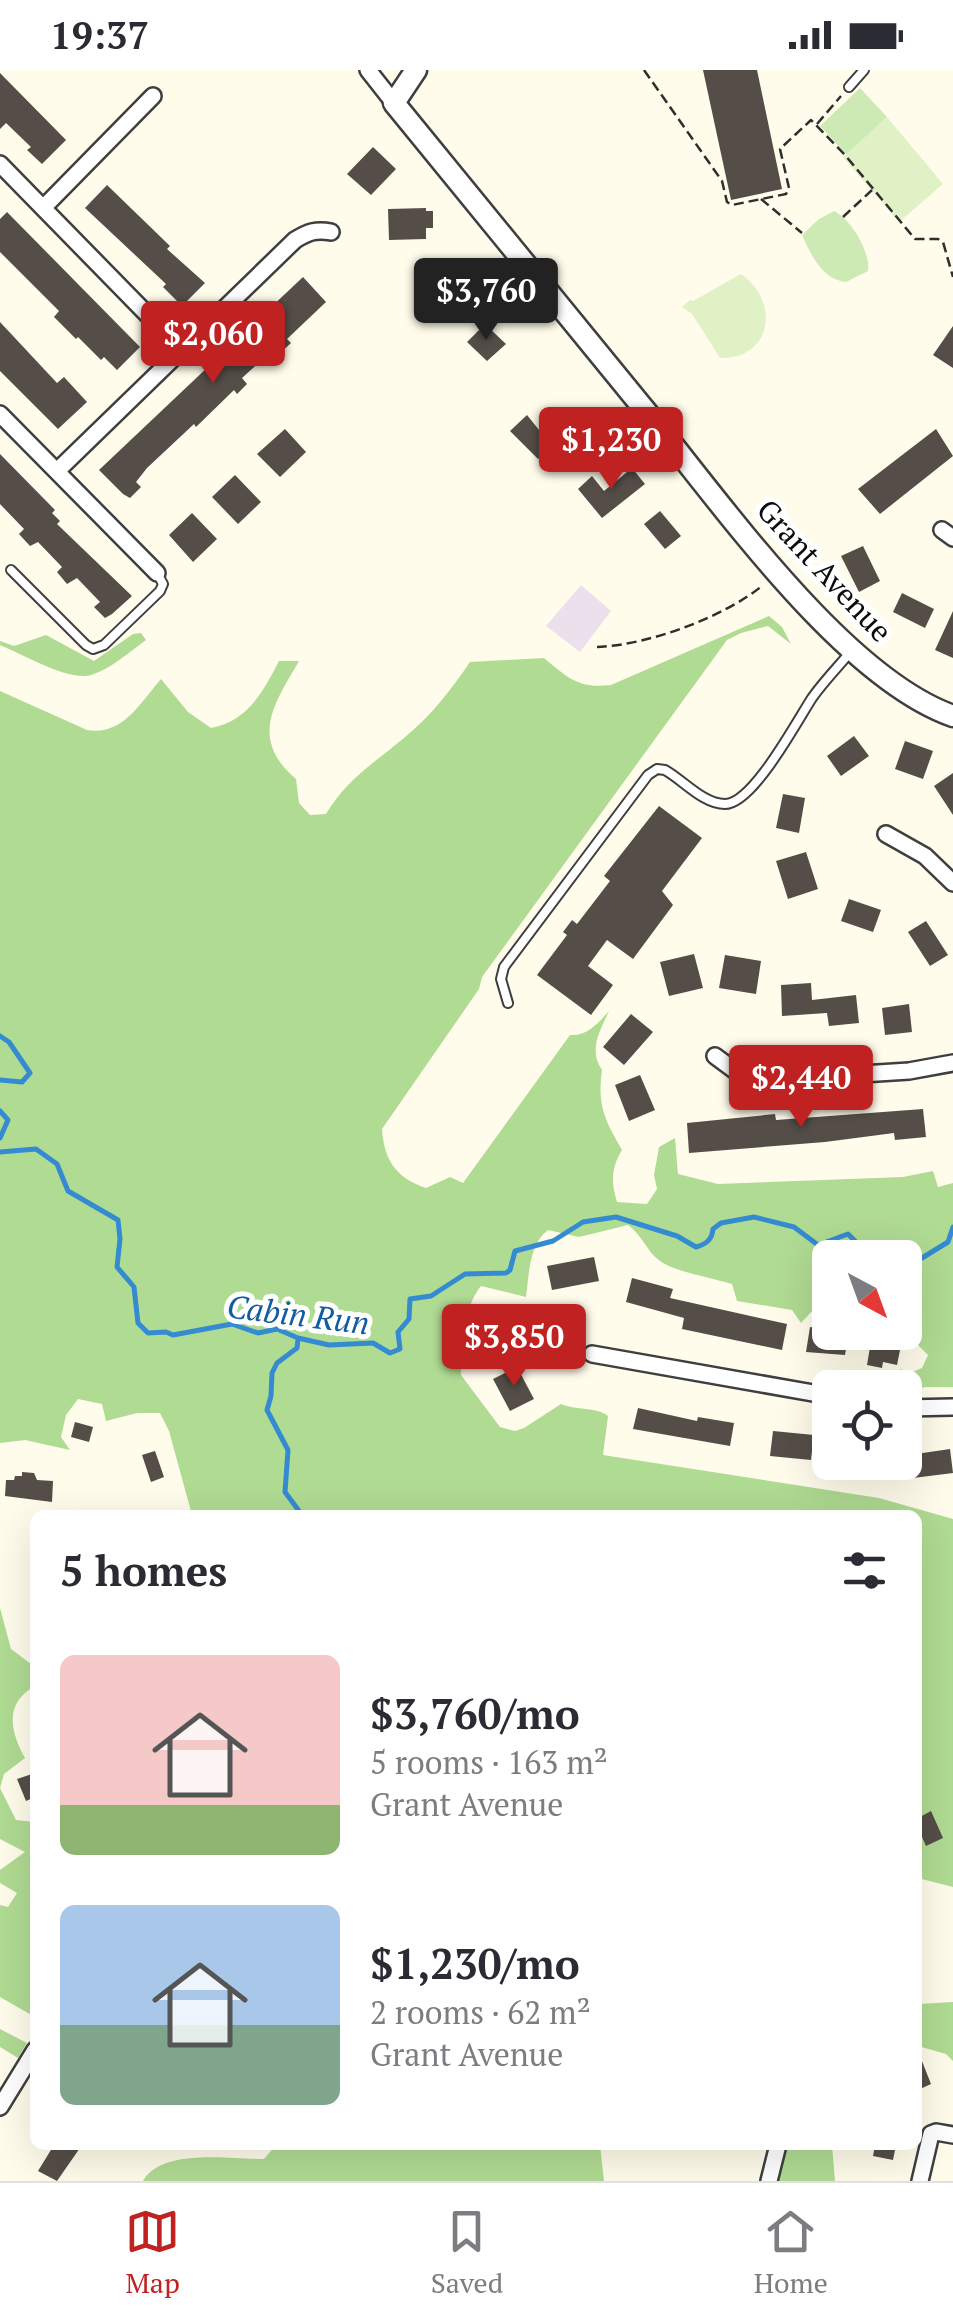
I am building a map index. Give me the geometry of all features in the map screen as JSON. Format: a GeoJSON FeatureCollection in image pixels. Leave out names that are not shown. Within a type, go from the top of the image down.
{"type":"FeatureCollection","features":[{"type":"Feature","properties":{"kind":"street","name":"Grant Avenue"},"geometry":{"type":"LineString","coordinates":[[368,70],[779,573],[880,674],[953,716]]}},
{"type":"Feature","properties":{"kind":"street"},"geometry":{"type":"LineString","coordinates":[[394,104],[416,70]]}},
{"type":"Feature","properties":{"kind":"street"},"geometry":{"type":"LineString","coordinates":[[42,208],[153,96]]}},
{"type":"Feature","properties":{"kind":"street"},"geometry":{"type":"LineString","coordinates":[[0,164],[182,350]]}},
{"type":"Feature","properties":{"kind":"street"},"geometry":{"type":"LineString","coordinates":[[56,471],[295,240],[307,232],[332,232]]}},
{"type":"Feature","properties":{"kind":"street"},"geometry":{"type":"LineString","coordinates":[[0,414],[157,573]]}},
{"type":"Feature","properties":{"kind":"street"},"geometry":{"type":"LineString","coordinates":[[886,834],[925,856],[953,883]]}},
{"type":"Feature","properties":{"kind":"street"},"geometry":{"type":"LineString","coordinates":[[715,1056],[734,1070],[768,1080],[910,1072],[953,1063]]}},
{"type":"Feature","properties":{"kind":"street"},"geometry":{"type":"LineString","coordinates":[[592,1354],[812,1393]]}},
{"type":"Feature","properties":{"kind":"street"},"geometry":{"type":"LineString","coordinates":[[922,1407],[953,1406]]}},
{"type":"Feature","properties":{"kind":"street"},"geometry":{"type":"LineString","coordinates":[[0,2107],[30,2058]]}},
{"type":"Feature","properties":{"kind":"street"},"geometry":{"type":"LineString","coordinates":[[920,2181],[930,2134],[953,2135]]}},
{"type":"Feature","properties":{"kind":"street"},"geometry":{"type":"LineString","coordinates":[[768,2181],[777,2150]]}},
{"type":"Feature","properties":{"kind":"lane"},"geometry":{"type":"LineString","coordinates":[[849,87],[864,70]]}},
{"type":"Feature","properties":{"kind":"lane"},"geometry":{"type":"LineString","coordinates":[[11,570],[93,649],[104,645],[160,591],[164,584],[157,573]]}},
{"type":"Feature","properties":{"kind":"lane"},"geometry":{"type":"LineString","coordinates":[[508,1003],[501,979],[504,967],[648,775],[657,769],[665,770],[708,800],[722,805],[738,801],[853,650]]}},
{"type":"Feature","properties":{"kind":"path"},"geometry":{"type":"LineString","coordinates":[[644,70],[722,181],[727,202],[732,206],[786,194],[789,188],[780,149],[811,120],[916,241],[943,242],[953,277]]}},
{"type":"Feature","properties":{"kind":"path"},"geometry":{"type":"LineString","coordinates":[[816,125],[849,87]]}},
{"type":"Feature","properties":{"kind":"path"},"geometry":{"type":"LineString","coordinates":[[843,217],[874,189]]}},
{"type":"Feature","properties":{"kind":"path"},"geometry":{"type":"LineString","coordinates":[[761,199],[802,234]]}},
{"type":"Feature","properties":{"kind":"path"},"geometry":{"type":"LineString","coordinates":[[597,648],[626,644],[702,620],[751,595],[779,573]]}},
{"type":"Feature","properties":{"kind":"shaded area"},"geometry":{"type":"Polygon","coordinates":[[[581,585],[611,611],[580,652],[546,626],[581,585]]]}},
{"type":"Feature","properties":{"kind":"green space"},"geometry":{"type":"Polygon","coordinates":[[[860,88],[887,117],[847,155],[820,126],[860,88]]]}},
{"type":"Feature","properties":{"kind":"green space"},"geometry":{"type":"Polygon","coordinates":[[[887,117],[943,184],[899,222],[843,157],[887,117]]]}},
{"type":"Feature","properties":{"kind":"green space"},"geometry":{"type":"Polygon","coordinates":[[[834,211],[853,229],[868,264],[868,271],[846,282],[824,271],[802,235],[834,211]]]}},
{"type":"Feature","properties":{"kind":"green space"},"geometry":{"type":"Polygon","coordinates":[[[741,274],[762,299],[765,326],[751,349],[738,356],[720,358],[692,314],[682,307],[741,274]]]}},
{"type":"Feature","properties":{"kind":"green space"},"geometry":{"type":"Polygon","coordinates":[[[769,616],[782,627],[791,644],[768,626],[727,640],[482,977],[479,989],[382,1129],[389,1159],[399,1173],[426,1188],[450,1177],[463,1183],[570,1035],[587,1031],[609,1011],[597,1040],[596,1055],[602,1070],[604,1112],[622,1150],[613,1175],[617,1202],[647,1204],[657,1189],[654,1175],[659,1147],[675,1138],[678,1174],[718,1184],[903,1177],[933,1171],[938,1187],[953,1183],[953,1387],[922,1388],[922,1370],[917,1370],[928,1355],[922,1349],[922,1240],[812,1240],[812,1311],[801,1323],[792,1310],[737,1301],[732,1284],[667,1265],[628,1225],[579,1237],[548,1230],[533,1252],[526,1297],[481,1286],[467,1316],[461,1375],[500,1427],[515,1431],[524,1428],[561,1404],[592,1410],[608,1416],[603,1455],[879,1498],[921,1510],[191,1510],[169,1431],[160,1413],[137,1413],[106,1421],[102,1404],[78,1399],[66,1415],[61,1437],[70,1450],[25,1440],[0,1443],[0,691],[87,730],[100,731],[130,716],[161,679],[188,712],[211,728],[244,712],[260,694],[279,661],[299,661],[275,707],[270,735],[273,750],[296,779],[299,803],[310,815],[326,814],[352,781],[414,730],[470,662],[544,658],[574,680],[611,685],[769,616]]]}},
{"type":"Feature","properties":{"kind":"green space"},"geometry":{"type":"Polygon","coordinates":[[[141,633],[146,640],[120,660],[82,676],[59,671],[0,645],[0,641],[14,646],[46,635],[94,661],[133,634],[141,633]]]}},
{"type":"Feature","properties":{"kind":"green space"},"geometry":{"type":"Polygon","coordinates":[[[922,1510],[953,1519],[953,1887],[922,1879],[922,1510]]]}},
{"type":"Feature","properties":{"kind":"green space"},"geometry":{"type":"Polygon","coordinates":[[[0,1608],[11,1649],[30,1663],[30,1690],[18,1701],[13,1718],[25,1758],[4,1774],[0,1788],[0,1608]]]}},
{"type":"Feature","properties":{"kind":"green space"},"geometry":{"type":"Polygon","coordinates":[[[0,1788],[16,1820],[30,1821],[30,2014],[0,1997],[0,1905],[8,1907],[17,1893],[0,1883],[0,1870],[25,1852],[0,1839],[0,1788]]]}},
{"type":"Feature","properties":{"kind":"green space"},"geometry":{"type":"Polygon","coordinates":[[[953,2002],[953,2061],[946,2054],[922,2047],[922,2004],[953,2002]]]}},
{"type":"Feature","properties":{"kind":"green space"},"geometry":{"type":"Polygon","coordinates":[[[0,2029],[27,2043],[18,2058],[0,2047],[0,2029]]]}},
{"type":"Feature","properties":{"kind":"green space"},"geometry":{"type":"Polygon","coordinates":[[[272,2150],[601,2150],[604,2181],[143,2181],[152,2171],[180,2160],[264,2159],[272,2150]]]}},
{"type":"Feature","properties":{"kind":"green space"},"geometry":{"type":"Polygon","coordinates":[[[784,2150],[832,2150],[835,2181],[776,2181],[784,2150]]]}},
{"type":"Feature","properties":{"kind":"building"},"geometry":{"type":"Polygon","coordinates":[[[703,70],[757,70],[782,189],[731,200],[703,70]]]}},
{"type":"Feature","properties":{"kind":"building"},"geometry":{"type":"Polygon","coordinates":[[[0,73],[66,140],[42,164],[6,123],[0,129],[0,73]]]}},
{"type":"Feature","properties":{"kind":"building"},"geometry":{"type":"Polygon","coordinates":[[[373,147],[396,169],[371,195],[347,174],[373,147]]]}},
{"type":"Feature","properties":{"kind":"building"},"geometry":{"type":"Polygon","coordinates":[[[107,185],[205,283],[182,306],[163,287],[166,284],[85,208],[107,185]]]}},
{"type":"Feature","properties":{"kind":"building"},"geometry":{"type":"Polygon","coordinates":[[[388,209],[433,211],[433,228],[426,228],[426,239],[389,240],[388,209]]]}},
{"type":"Feature","properties":{"kind":"building"},"geometry":{"type":"Polygon","coordinates":[[[7,212],[140,347],[117,370],[54,317],[59,311],[0,252],[0,219],[7,212]]]}},
{"type":"Feature","properties":{"kind":"building"},"geometry":{"type":"Polygon","coordinates":[[[436,265],[463,287],[465,294],[455,304],[451,300],[445,305],[436,297],[431,301],[420,290],[425,285],[420,280],[436,265]]]}},
{"type":"Feature","properties":{"kind":"building"},"geometry":{"type":"Polygon","coordinates":[[[303,277],[326,302],[287,339],[291,343],[279,354],[274,349],[242,378],[247,384],[237,394],[234,390],[147,468],[136,482],[141,487],[130,498],[123,494],[99,470],[303,277]]]}},
{"type":"Feature","properties":{"kind":"building"},"geometry":{"type":"Polygon","coordinates":[[[0,322],[57,383],[64,377],[87,402],[58,429],[0,371],[0,322]]]}},
{"type":"Feature","properties":{"kind":"building"},"geometry":{"type":"Polygon","coordinates":[[[953,326],[953,368],[933,355],[953,326]]]}},
{"type":"Feature","properties":{"kind":"building"},"geometry":{"type":"Polygon","coordinates":[[[488,327],[506,344],[487,361],[467,342],[488,327]]]}},
{"type":"Feature","properties":{"kind":"building"},"geometry":{"type":"Polygon","coordinates":[[[527,415],[548,441],[543,446],[548,451],[538,459],[510,431],[527,415]]]}},
{"type":"Feature","properties":{"kind":"building"},"geometry":{"type":"Polygon","coordinates":[[[285,429],[306,452],[280,477],[257,454],[285,429]]]}},
{"type":"Feature","properties":{"kind":"building"},"geometry":{"type":"Polygon","coordinates":[[[936,429],[953,456],[880,514],[858,489],[936,429]]]}},
{"type":"Feature","properties":{"kind":"building"},"geometry":{"type":"Polygon","coordinates":[[[0,454],[55,510],[52,513],[60,521],[57,524],[132,596],[112,614],[105,618],[94,607],[100,602],[77,578],[67,584],[57,572],[62,567],[38,542],[30,546],[19,534],[24,529],[0,504],[0,454]]]}},
{"type":"Feature","properties":{"kind":"building"},"geometry":{"type":"Polygon","coordinates":[[[632,468],[645,484],[602,518],[578,489],[592,476],[604,491],[632,468]]]}},
{"type":"Feature","properties":{"kind":"building"},"geometry":{"type":"Polygon","coordinates":[[[235,475],[261,502],[238,524],[212,497],[235,475]]]}},
{"type":"Feature","properties":{"kind":"building"},"geometry":{"type":"Polygon","coordinates":[[[660,511],[681,536],[665,549],[644,524],[660,511]]]}},
{"type":"Feature","properties":{"kind":"building"},"geometry":{"type":"Polygon","coordinates":[[[192,513],[217,539],[193,562],[169,535],[192,513]]]}},
{"type":"Feature","properties":{"kind":"building"},"geometry":{"type":"Polygon","coordinates":[[[863,546],[880,581],[859,592],[841,556],[863,546]]]}},
{"type":"Feature","properties":{"kind":"building"},"geometry":{"type":"Polygon","coordinates":[[[902,593],[934,609],[925,628],[893,612],[902,593]]]}},
{"type":"Feature","properties":{"kind":"building"},"geometry":{"type":"Polygon","coordinates":[[[953,611],[953,658],[935,650],[953,611]]]}},
{"type":"Feature","properties":{"kind":"building"},"geometry":{"type":"Polygon","coordinates":[[[854,736],[869,756],[841,776],[827,756],[854,736]]]}},
{"type":"Feature","properties":{"kind":"building"},"geometry":{"type":"Polygon","coordinates":[[[905,741],[933,751],[923,779],[895,769],[905,741]]]}},
{"type":"Feature","properties":{"kind":"building"},"geometry":{"type":"Polygon","coordinates":[[[953,773],[953,815],[934,786],[953,773]]]}},
{"type":"Feature","properties":{"kind":"building"},"geometry":{"type":"Polygon","coordinates":[[[783,794],[805,798],[799,833],[776,828],[783,794]]]}},
{"type":"Feature","properties":{"kind":"building"},"geometry":{"type":"Polygon","coordinates":[[[659,806],[702,838],[662,891],[673,905],[633,959],[607,940],[588,966],[613,985],[591,1015],[537,975],[567,935],[563,932],[572,920],[577,924],[610,881],[604,876],[659,806]]]}},
{"type":"Feature","properties":{"kind":"building"},"geometry":{"type":"Polygon","coordinates":[[[806,852],[818,889],[788,899],[776,861],[806,852]]]}},
{"type":"Feature","properties":{"kind":"building"},"geometry":{"type":"Polygon","coordinates":[[[849,899],[881,910],[873,932],[841,921],[849,899]]]}},
{"type":"Feature","properties":{"kind":"building"},"geometry":{"type":"Polygon","coordinates":[[[926,921],[948,955],[930,966],[908,932],[926,921]]]}},
{"type":"Feature","properties":{"kind":"building"},"geometry":{"type":"Polygon","coordinates":[[[694,954],[703,988],[669,996],[660,962],[694,954]]]}},
{"type":"Feature","properties":{"kind":"building"},"geometry":{"type":"Polygon","coordinates":[[[725,955],[761,961],[756,994],[719,988],[725,955]]]}},
{"type":"Feature","properties":{"kind":"building"},"geometry":{"type":"Polygon","coordinates":[[[811,983],[812,1000],[856,995],[859,1023],[829,1026],[827,1013],[782,1016],[781,985],[811,983]]]}},
{"type":"Feature","properties":{"kind":"building"},"geometry":{"type":"Polygon","coordinates":[[[909,1004],[912,1032],[885,1035],[882,1008],[909,1004]]]}},
{"type":"Feature","properties":{"kind":"building"},"geometry":{"type":"Polygon","coordinates":[[[631,1014],[653,1032],[624,1065],[603,1047],[631,1014]]]}},
{"type":"Feature","properties":{"kind":"building"},"geometry":{"type":"Polygon","coordinates":[[[640,1075],[655,1110],[629,1121],[615,1085],[640,1075]]]}},
{"type":"Feature","properties":{"kind":"building"},"geometry":{"type":"Polygon","coordinates":[[[923,1109],[926,1137],[895,1140],[894,1133],[689,1153],[687,1123],[775,1114],[776,1120],[923,1109]]]}},
{"type":"Feature","properties":{"kind":"building"},"geometry":{"type":"Polygon","coordinates":[[[594,1257],[599,1281],[552,1290],[547,1266],[594,1257]]]}},
{"type":"Feature","properties":{"kind":"building"},"geometry":{"type":"Polygon","coordinates":[[[632,1278],[673,1289],[670,1298],[787,1324],[782,1350],[682,1329],[684,1318],[626,1302],[632,1278]]]}},
{"type":"Feature","properties":{"kind":"building"},"geometry":{"type":"Polygon","coordinates":[[[495,1309],[529,1317],[520,1351],[486,1343],[495,1309]]]}},
{"type":"Feature","properties":{"kind":"building"},"geometry":{"type":"Polygon","coordinates":[[[810,1327],[812,1350],[846,1350],[845,1355],[806,1352],[810,1327]]]}},
{"type":"Feature","properties":{"kind":"building"},"geometry":{"type":"Polygon","coordinates":[[[870,1350],[900,1350],[897,1365],[867,1365],[870,1350]]]}},
{"type":"Feature","properties":{"kind":"building"},"geometry":{"type":"Polygon","coordinates":[[[517,1367],[534,1399],[510,1411],[493,1379],[517,1367]]]}},
{"type":"Feature","properties":{"kind":"building"},"geometry":{"type":"Polygon","coordinates":[[[638,1408],[697,1421],[698,1417],[734,1423],[730,1446],[633,1429],[638,1408]]]}},
{"type":"Feature","properties":{"kind":"building"},"geometry":{"type":"Polygon","coordinates":[[[75,1422],[93,1427],[89,1442],[71,1437],[75,1422]]]}},
{"type":"Feature","properties":{"kind":"building"},"geometry":{"type":"Polygon","coordinates":[[[773,1431],[812,1435],[811,1460],[770,1456],[773,1431]]]}},
{"type":"Feature","properties":{"kind":"building"},"geometry":{"type":"Polygon","coordinates":[[[950,1449],[953,1473],[922,1477],[922,1453],[950,1449]]]}},
{"type":"Feature","properties":{"kind":"building"},"geometry":{"type":"Polygon","coordinates":[[[155,1451],[164,1477],[151,1482],[142,1455],[155,1451]]]}},
{"type":"Feature","properties":{"kind":"building"},"geometry":{"type":"Polygon","coordinates":[[[22,1472],[34,1473],[37,1480],[53,1481],[52,1502],[5,1496],[6,1480],[22,1476],[22,1472]]]}},
{"type":"Feature","properties":{"kind":"building"},"geometry":{"type":"Polygon","coordinates":[[[30,1775],[30,1799],[26,1801],[17,1779],[30,1775]]]}},
{"type":"Feature","properties":{"kind":"building"},"geometry":{"type":"Polygon","coordinates":[[[931,1811],[943,1838],[926,1846],[922,1816],[931,1811]]]}},
{"type":"Feature","properties":{"kind":"building"},"geometry":{"type":"Polygon","coordinates":[[[922,2061],[931,2084],[922,2088],[922,2061]]]}},
{"type":"Feature","properties":{"kind":"building"},"geometry":{"type":"Polygon","coordinates":[[[51,2150],[79,2150],[57,2181],[38,2171],[51,2150]]]}},
{"type":"Feature","properties":{"kind":"building"},"geometry":{"type":"Polygon","coordinates":[[[874,2150],[895,2150],[893,2160],[873,2156],[874,2150]]]}},
{"type":"Feature","properties":{"kind":"waterway","name":"Cabin Run"},"geometry":{"type":"LineString","coordinates":[[0,1036],[9,1042],[30,1073],[22,1082],[0,1080]]}},
{"type":"Feature","properties":{"kind":"waterway","name":"Cabin Run"},"geometry":{"type":"LineString","coordinates":[[0,1111],[8,1120],[0,1138]]}},
{"type":"Feature","properties":{"kind":"waterway","name":"Cabin Run"},"geometry":{"type":"LineString","coordinates":[[0,1152],[36,1149],[57,1164],[68,1191],[118,1220],[117,1267],[134,1287],[138,1323],[148,1333],[173,1335],[232,1324],[258,1333],[277,1329],[329,1345],[373,1343],[390,1353],[400,1349],[398,1332],[409,1319],[410,1299],[431,1296],[465,1274],[506,1273],[515,1251],[553,1241],[583,1222],[616,1217],[677,1236],[696,1247],[708,1241],[721,1223],[754,1217],[794,1227],[818,1245],[848,1234],[862,1248],[910,1250],[922,1258],[948,1242],[953,1227]]}},
{"type":"Feature","properties":{"kind":"waterway"},"geometry":{"type":"LineString","coordinates":[[298,1339],[297,1348],[277,1363],[272,1373],[267,1410],[288,1450],[285,1492],[298,1510]]}}]}
